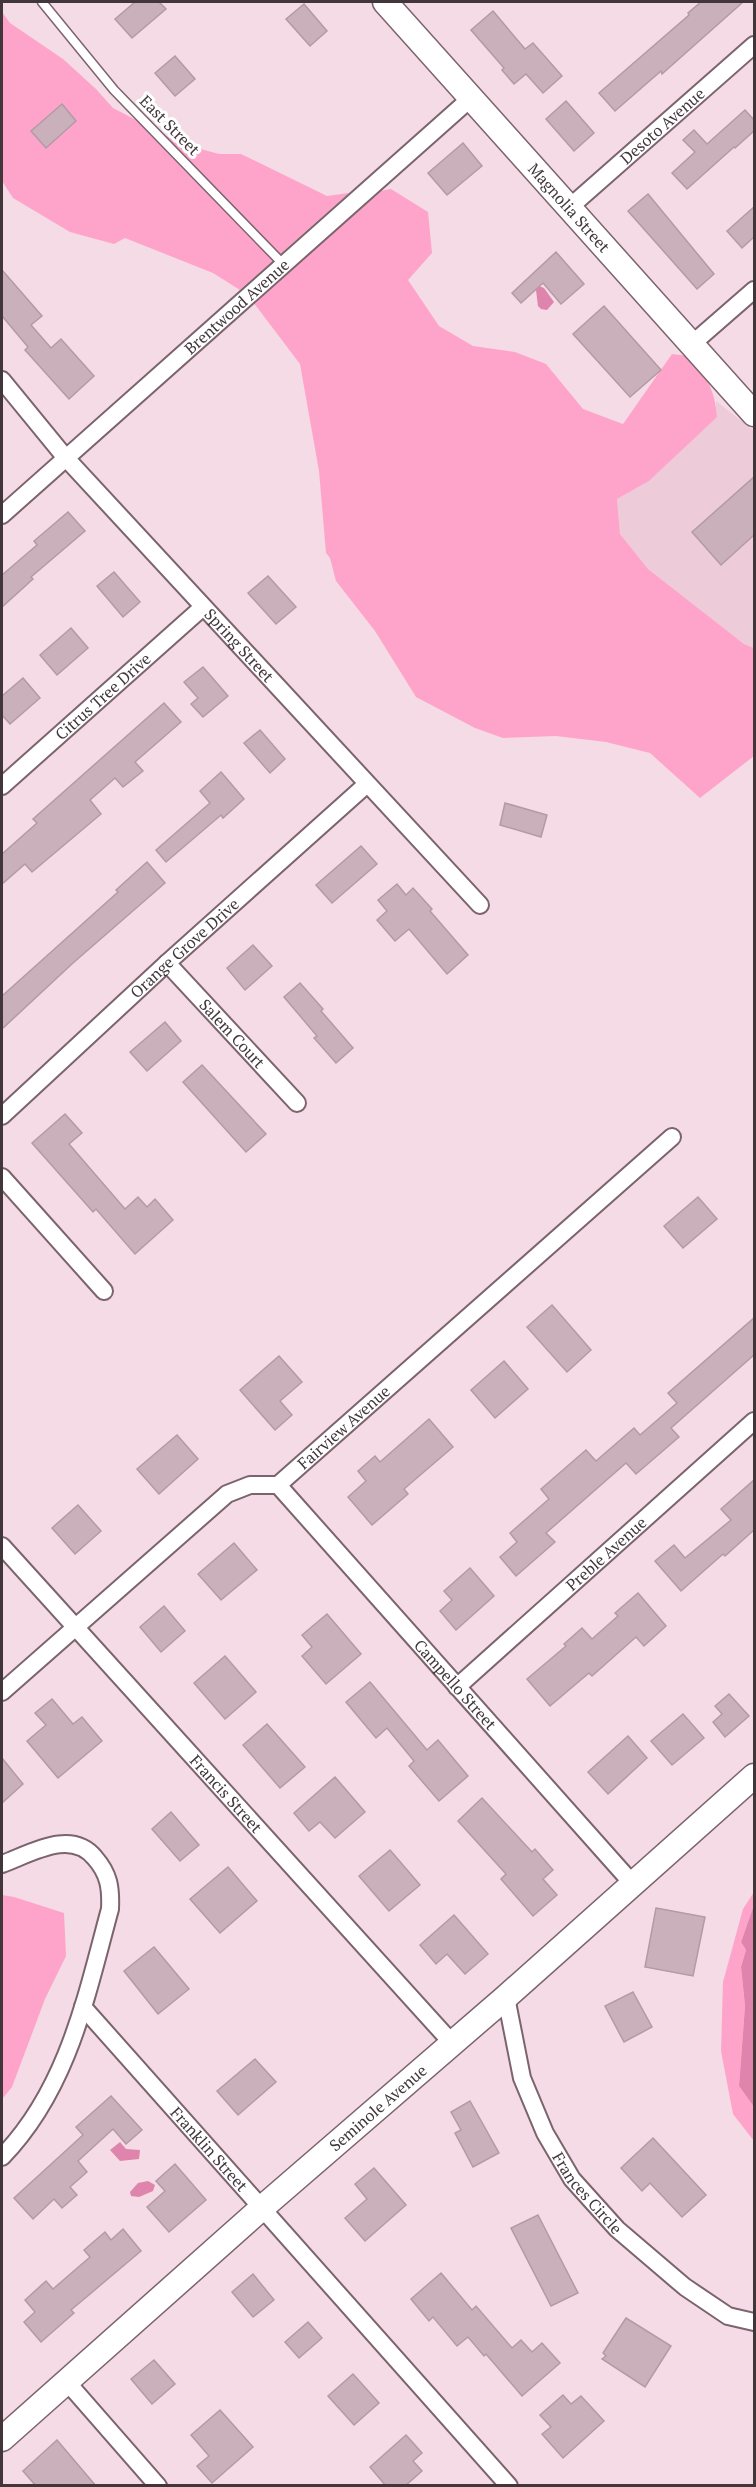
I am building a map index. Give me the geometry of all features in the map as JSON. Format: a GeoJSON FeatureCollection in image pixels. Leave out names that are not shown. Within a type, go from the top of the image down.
{"type":"FeatureCollection","features":[{"type":"Feature","properties":{"kind":"street","name":"Magnolia Street"},"geometry":{"type":"LineString","coordinates":[[385,2],[754,414]]}},
{"type":"Feature","properties":{"kind":"street","name":"Desoto Avenue"},"geometry":{"type":"LineString","coordinates":[[570,207],[754,45]]}},
{"type":"Feature","properties":{"kind":"street","name":"Brentwood Avenue"},"geometry":{"type":"LineString","coordinates":[[2,515],[471,98]]}},
{"type":"Feature","properties":{"kind":"street"},"geometry":{"type":"LineString","coordinates":[[693,344],[754,290]]}},
{"type":"Feature","properties":{"kind":"street","name":"Spring Street"},"geometry":{"type":"LineString","coordinates":[[2,380],[66,457],[480,905]]}},
{"type":"Feature","properties":{"kind":"street","name":"Citrus Tree Drive"},"geometry":{"type":"LineString","coordinates":[[2,786],[203,607]]}},
{"type":"Feature","properties":{"kind":"street","name":"Orange Grove Drive"},"geometry":{"type":"LineString","coordinates":[[2,1116],[167,963],[367,783]]}},
{"type":"Feature","properties":{"kind":"street","name":"Salem Court"},"geometry":{"type":"LineString","coordinates":[[167,963],[297,1103]]}},
{"type":"Feature","properties":{"kind":"street","name":"Fairview Avenue"},"geometry":{"type":"LineString","coordinates":[[278,1485],[672,1137]]}},
{"type":"Feature","properties":{"kind":"street"},"geometry":{"type":"LineString","coordinates":[[2,1178],[104,1291]]}},
{"type":"Feature","properties":{"kind":"street","name":"Preble Avenue"},"geometry":{"type":"LineString","coordinates":[[458,1687],[754,1421]]}},
{"type":"Feature","properties":{"kind":"street"},"geometry":{"type":"LineString","coordinates":[[2,1692],[227,1494],[250,1485],[278,1485]]}},
{"type":"Feature","properties":{"kind":"street","name":"Campello Street"},"geometry":{"type":"LineString","coordinates":[[278,1485],[632,1883]]}},
{"type":"Feature","properties":{"kind":"street","name":"Francis Street"},"geometry":{"type":"LineString","coordinates":[[2,1546],[452,2043]]}},
{"type":"Feature","properties":{"kind":"street","name":"Seminole Avenue"},"geometry":{"type":"LineString","coordinates":[[2,2439],[754,1776]]}},
{"type":"Feature","properties":{"kind":"street"},"geometry":{"type":"LineString","coordinates":[[2,1864],[64,1843],[78,1844],[104,1867],[111,1888],[111,1909],[69,2052],[54,2086],[30,2125],[2,2157]]}},
{"type":"Feature","properties":{"kind":"street","name":"Frances Circle"},"geometry":{"type":"LineString","coordinates":[[506,1997],[522,2078],[545,2133],[572,2179],[617,2229],[685,2287],[728,2316],[754,2322]]}},
{"type":"Feature","properties":{"kind":"street","name":"Franklin Street"},"geometry":{"type":"LineString","coordinates":[[83,2007],[509,2486]]}},
{"type":"Feature","properties":{"kind":"street"},"geometry":{"type":"LineString","coordinates":[[67,2382],[158,2486]]}},
{"type":"Feature","properties":{"kind":"lane","name":"East Street"},"geometry":{"type":"LineString","coordinates":[[42,2],[114,90],[283,264]]}},
{"type":"Feature","properties":{"kind":"shaded area"},"geometry":{"type":"Polygon","coordinates":[[[2,12],[10,23],[63,59],[113,108],[182,144],[219,154],[241,154],[327,196],[349,193],[240,290],[213,273],[125,238],[114,244],[70,232],[13,198],[2,181],[2,12]]]}},
{"type":"Feature","properties":{"kind":"shaded area"},"geometry":{"type":"Polygon","coordinates":[[[391,189],[428,212],[432,253],[408,280],[439,326],[473,346],[515,352],[546,364],[583,409],[623,424],[672,354],[689,356],[709,384],[717,417],[649,481],[617,499],[620,534],[648,569],[744,644],[754,648],[754,756],[700,798],[650,753],[606,742],[556,736],[503,738],[475,728],[416,697],[375,631],[336,581],[330,558],[326,553],[319,471],[300,364],[253,302],[380,191],[391,189]]]}},
{"type":"Feature","properties":{"kind":"shaded area"},"geometry":{"type":"Polygon","coordinates":[[[539,286],[544,288],[554,302],[547,310],[538,306],[536,290],[539,286]]]}},
{"type":"Feature","properties":{"kind":"shaded area"},"geometry":{"type":"Polygon","coordinates":[[[716,401],[754,431],[754,648],[744,644],[648,569],[620,534],[617,499],[649,481],[716,417],[716,401]]]}},
{"type":"Feature","properties":{"kind":"shaded area"},"geometry":{"type":"Polygon","coordinates":[[[754,1892],[754,1905],[741,1942],[746,1950],[741,1967],[745,2006],[739,2086],[754,2107],[754,2141],[733,2114],[721,2051],[723,1982],[743,1909],[754,1892]]]}},
{"type":"Feature","properties":{"kind":"shaded area"},"geometry":{"type":"Polygon","coordinates":[[[2,1895],[64,1913],[66,1956],[45,1999],[12,2087],[2,2099],[2,1895]]]}},
{"type":"Feature","properties":{"kind":"shaded area"},"geometry":{"type":"Polygon","coordinates":[[[754,1905],[754,2107],[739,2086],[745,2006],[741,1967],[746,1950],[741,1942],[754,1905]]]}},
{"type":"Feature","properties":{"kind":"shaded area"},"geometry":{"type":"Polygon","coordinates":[[[120,2142],[126,2149],[140,2150],[139,2159],[120,2161],[110,2150],[120,2142]]]}},
{"type":"Feature","properties":{"kind":"shaded area"},"geometry":{"type":"Polygon","coordinates":[[[148,2181],[155,2185],[153,2191],[139,2197],[131,2196],[130,2192],[138,2183],[148,2181]]]}},
{"type":"Feature","properties":{"kind":"building"},"geometry":{"type":"Polygon","coordinates":[[[135,2],[159,2],[166,9],[132,38],[115,19],[135,2]]]}},
{"type":"Feature","properties":{"kind":"building"},"geometry":{"type":"Polygon","coordinates":[[[701,2],[743,2],[662,74],[661,71],[615,111],[599,93],[701,2]]]}},
{"type":"Feature","properties":{"kind":"building"},"geometry":{"type":"Polygon","coordinates":[[[304,4],[327,31],[310,46],[286,19],[304,4]]]}},
{"type":"Feature","properties":{"kind":"building"},"geometry":{"type":"Polygon","coordinates":[[[493,11],[525,49],[533,43],[562,76],[543,93],[526,74],[514,84],[502,70],[504,68],[471,30],[493,11]]]}},
{"type":"Feature","properties":{"kind":"building"},"geometry":{"type":"Polygon","coordinates":[[[175,56],[195,79],[175,96],[155,73],[175,56]]]}},
{"type":"Feature","properties":{"kind":"building"},"geometry":{"type":"Polygon","coordinates":[[[566,101],[594,133],[574,151],[546,119],[566,101]]]}},
{"type":"Feature","properties":{"kind":"building"},"geometry":{"type":"Polygon","coordinates":[[[62,104],[76,121],[46,148],[31,131],[62,104]]]}},
{"type":"Feature","properties":{"kind":"building"},"geometry":{"type":"Polygon","coordinates":[[[745,110],[754,120],[754,131],[687,189],[672,173],[695,152],[683,140],[694,130],[707,144],[745,110]]]}},
{"type":"Feature","properties":{"kind":"building"},"geometry":{"type":"Polygon","coordinates":[[[463,143],[482,166],[447,195],[428,173],[463,143]]]}},
{"type":"Feature","properties":{"kind":"building"},"geometry":{"type":"Polygon","coordinates":[[[648,194],[714,274],[697,289],[628,211],[648,194]]]}},
{"type":"Feature","properties":{"kind":"building"},"geometry":{"type":"Polygon","coordinates":[[[754,207],[754,237],[742,248],[727,231],[754,207]]]}},
{"type":"Feature","properties":{"kind":"building"},"geometry":{"type":"Polygon","coordinates":[[[556,252],[584,284],[561,304],[543,283],[521,303],[512,293],[556,252]]]}},
{"type":"Feature","properties":{"kind":"building"},"geometry":{"type":"Polygon","coordinates":[[[2,270],[42,316],[31,325],[51,348],[61,339],[94,376],[69,399],[25,350],[28,347],[2,316],[2,270]]]}},
{"type":"Feature","properties":{"kind":"building"},"geometry":{"type":"Polygon","coordinates":[[[604,306],[661,370],[630,397],[573,334],[604,306]]]}},
{"type":"Feature","properties":{"kind":"building"},"geometry":{"type":"Polygon","coordinates":[[[754,477],[754,535],[721,565],[692,532],[754,477]]]}},
{"type":"Feature","properties":{"kind":"building"},"geometry":{"type":"Polygon","coordinates":[[[68,512],[85,531],[31,577],[33,579],[2,607],[2,575],[37,545],[34,541],[68,512]]]}},
{"type":"Feature","properties":{"kind":"building"},"geometry":{"type":"Polygon","coordinates":[[[114,572],[140,602],[123,617],[97,586],[114,572]]]}},
{"type":"Feature","properties":{"kind":"building"},"geometry":{"type":"Polygon","coordinates":[[[268,576],[296,607],[276,624],[248,593],[268,576]]]}},
{"type":"Feature","properties":{"kind":"building"},"geometry":{"type":"Polygon","coordinates":[[[71,628],[88,648],[57,675],[40,655],[71,628]]]}},
{"type":"Feature","properties":{"kind":"building"},"geometry":{"type":"Polygon","coordinates":[[[203,667],[228,696],[203,717],[191,704],[198,698],[184,682],[203,667]]]}},
{"type":"Feature","properties":{"kind":"building"},"geometry":{"type":"Polygon","coordinates":[[[23,678],[40,698],[10,724],[2,715],[2,696],[23,678]]]}},
{"type":"Feature","properties":{"kind":"building"},"geometry":{"type":"Polygon","coordinates":[[[164,703],[181,722],[135,762],[143,771],[123,787],[115,778],[90,800],[101,814],[32,872],[25,864],[2,884],[2,854],[37,823],[33,819],[164,703]]]}},
{"type":"Feature","properties":{"kind":"building"},"geometry":{"type":"Polygon","coordinates":[[[260,730],[285,759],[270,773],[244,743],[260,730]]]}},
{"type":"Feature","properties":{"kind":"building"},"geometry":{"type":"Polygon","coordinates":[[[221,772],[244,799],[223,818],[221,815],[166,862],[156,850],[210,803],[200,791],[221,772]]]}},
{"type":"Feature","properties":{"kind":"building"},"geometry":{"type":"Polygon","coordinates":[[[505,803],[547,815],[541,837],[500,825],[505,803]]]}},
{"type":"Feature","properties":{"kind":"building"},"geometry":{"type":"Polygon","coordinates":[[[361,846],[377,864],[332,903],[316,885],[361,846]]]}},
{"type":"Feature","properties":{"kind":"building"},"geometry":{"type":"Polygon","coordinates":[[[147,862],[165,883],[2,1029],[2,996],[118,892],[116,890],[147,862]]]}},
{"type":"Feature","properties":{"kind":"building"},"geometry":{"type":"Polygon","coordinates":[[[397,884],[406,895],[413,888],[468,955],[447,974],[409,929],[395,941],[377,920],[387,911],[378,900],[397,884]]]}},
{"type":"Feature","properties":{"kind":"building"},"geometry":{"type":"Polygon","coordinates":[[[253,945],[272,966],[245,990],[227,968],[253,945]]]}},
{"type":"Feature","properties":{"kind":"building"},"geometry":{"type":"Polygon","coordinates":[[[300,983],[353,1048],[336,1063],[314,1038],[317,1036],[284,997],[300,983]]]}},
{"type":"Feature","properties":{"kind":"building"},"geometry":{"type":"Polygon","coordinates":[[[165,1022],[181,1041],[147,1071],[130,1052],[165,1022]]]}},
{"type":"Feature","properties":{"kind":"building"},"geometry":{"type":"Polygon","coordinates":[[[202,1065],[266,1134],[246,1152],[183,1082],[202,1065]]]}},
{"type":"Feature","properties":{"kind":"building"},"geometry":{"type":"Polygon","coordinates":[[[65,1114],[82,1133],[69,1144],[125,1209],[138,1197],[147,1207],[155,1199],[173,1220],[135,1254],[96,1209],[93,1212],[32,1143],[65,1114]]]}},
{"type":"Feature","properties":{"kind":"building"},"geometry":{"type":"Polygon","coordinates":[[[698,1197],[717,1219],[683,1248],[664,1226],[698,1197]]]}},
{"type":"Feature","properties":{"kind":"building"},"geometry":{"type":"Polygon","coordinates":[[[552,1305],[591,1350],[567,1372],[527,1327],[552,1305]]]}},
{"type":"Feature","properties":{"kind":"building"},"geometry":{"type":"Polygon","coordinates":[[[754,1318],[754,1355],[671,1428],[679,1437],[636,1474],[626,1463],[546,1533],[555,1542],[516,1576],[500,1557],[517,1542],[510,1533],[549,1499],[541,1489],[586,1450],[596,1461],[634,1428],[640,1435],[677,1403],[668,1393],[754,1318]]]}},
{"type":"Feature","properties":{"kind":"building"},"geometry":{"type":"Polygon","coordinates":[[[279,1356],[302,1382],[280,1401],[292,1415],[275,1430],[240,1390],[279,1356]]]}},
{"type":"Feature","properties":{"kind":"building"},"geometry":{"type":"Polygon","coordinates":[[[504,1361],[528,1389],[495,1418],[471,1390],[504,1361]]]}},
{"type":"Feature","properties":{"kind":"building"},"geometry":{"type":"Polygon","coordinates":[[[429,1419],[453,1447],[404,1489],[408,1494],[372,1525],[348,1497],[366,1481],[358,1471],[375,1456],[380,1462],[429,1419]]]}},
{"type":"Feature","properties":{"kind":"building"},"geometry":{"type":"Polygon","coordinates":[[[177,1435],[198,1459],[159,1494],[137,1469],[177,1435]]]}},
{"type":"Feature","properties":{"kind":"building"},"geometry":{"type":"Polygon","coordinates":[[[754,1480],[754,1530],[681,1591],[655,1561],[674,1545],[685,1558],[731,1520],[721,1509],[754,1480]]]}},
{"type":"Feature","properties":{"kind":"building"},"geometry":{"type":"Polygon","coordinates":[[[78,1505],[101,1531],[75,1554],[52,1528],[78,1505]]]}},
{"type":"Feature","properties":{"kind":"building"},"geometry":{"type":"Polygon","coordinates":[[[234,1543],[257,1570],[221,1600],[198,1574],[234,1543]]]}},
{"type":"Feature","properties":{"kind":"building"},"geometry":{"type":"Polygon","coordinates":[[[470,1568],[494,1596],[456,1630],[440,1611],[452,1600],[444,1591],[470,1568]]]}},
{"type":"Feature","properties":{"kind":"building"},"geometry":{"type":"Polygon","coordinates":[[[638,1593],[666,1626],[644,1646],[636,1637],[592,1676],[589,1673],[550,1706],[527,1679],[566,1646],[564,1644],[582,1628],[592,1639],[618,1616],[615,1613],[638,1593]]]}},
{"type":"Feature","properties":{"kind":"building"},"geometry":{"type":"Polygon","coordinates":[[[164,1606],[185,1631],[161,1652],[140,1627],[164,1606]]]}},
{"type":"Feature","properties":{"kind":"building"},"geometry":{"type":"Polygon","coordinates":[[[327,1614],[361,1654],[326,1684],[302,1656],[312,1647],[302,1635],[327,1614]]]}},
{"type":"Feature","properties":{"kind":"building"},"geometry":{"type":"Polygon","coordinates":[[[225,1656],[256,1692],[225,1719],[194,1683],[225,1656]]]}},
{"type":"Feature","properties":{"kind":"building"},"geometry":{"type":"Polygon","coordinates":[[[370,1682],[427,1750],[438,1740],[468,1776],[439,1801],[409,1766],[414,1761],[387,1728],[376,1738],[346,1702],[370,1682]]]}},
{"type":"Feature","properties":{"kind":"building"},"geometry":{"type":"Polygon","coordinates":[[[729,1694],[749,1716],[725,1737],[713,1722],[722,1714],[715,1706],[729,1694]]]}},
{"type":"Feature","properties":{"kind":"building"},"geometry":{"type":"Polygon","coordinates":[[[52,1699],[73,1724],[82,1717],[102,1741],[58,1778],[27,1741],[46,1725],[35,1713],[52,1699]]]}},
{"type":"Feature","properties":{"kind":"building"},"geometry":{"type":"Polygon","coordinates":[[[683,1714],[704,1738],[672,1765],[651,1741],[683,1714]]]}},
{"type":"Feature","properties":{"kind":"building"},"geometry":{"type":"Polygon","coordinates":[[[267,1724],[305,1767],[280,1788],[243,1745],[267,1724]]]}},
{"type":"Feature","properties":{"kind":"building"},"geometry":{"type":"Polygon","coordinates":[[[628,1736],[647,1758],[608,1794],[588,1772],[628,1736]]]}},
{"type":"Feature","properties":{"kind":"building"},"geometry":{"type":"Polygon","coordinates":[[[2,1758],[23,1784],[2,1803],[2,1758]]]}},
{"type":"Feature","properties":{"kind":"building"},"geometry":{"type":"Polygon","coordinates":[[[335,1777],[365,1812],[335,1838],[320,1822],[309,1831],[294,1813],[335,1777]]]}},
{"type":"Feature","properties":{"kind":"building"},"geometry":{"type":"Polygon","coordinates":[[[482,1798],[532,1852],[535,1849],[553,1870],[543,1879],[557,1895],[533,1916],[501,1879],[506,1874],[458,1821],[482,1798]]]}},
{"type":"Feature","properties":{"kind":"building"},"geometry":{"type":"Polygon","coordinates":[[[171,1812],[199,1845],[180,1861],[152,1829],[171,1812]]]}},
{"type":"Feature","properties":{"kind":"building"},"geometry":{"type":"Polygon","coordinates":[[[390,1850],[420,1885],[389,1911],[359,1876],[390,1850]]]}},
{"type":"Feature","properties":{"kind":"building"},"geometry":{"type":"Polygon","coordinates":[[[228,1867],[257,1901],[220,1933],[190,1899],[228,1867]]]}},
{"type":"Feature","properties":{"kind":"building"},"geometry":{"type":"Polygon","coordinates":[[[656,1908],[705,1917],[693,1976],[645,1967],[656,1908]]]}},
{"type":"Feature","properties":{"kind":"building"},"geometry":{"type":"Polygon","coordinates":[[[454,1915],[488,1954],[465,1974],[447,1954],[436,1964],[420,1945],[454,1915]]]}},
{"type":"Feature","properties":{"kind":"building"},"geometry":{"type":"Polygon","coordinates":[[[154,1947],[189,1989],[158,2014],[124,1971],[154,1947]]]}},
{"type":"Feature","properties":{"kind":"building"},"geometry":{"type":"Polygon","coordinates":[[[633,1992],[652,2027],[624,2042],[605,2006],[633,1992]]]}},
{"type":"Feature","properties":{"kind":"building"},"geometry":{"type":"Polygon","coordinates":[[[255,2059],[276,2082],[238,2115],[217,2091],[255,2059]]]}},
{"type":"Feature","properties":{"kind":"building"},"geometry":{"type":"Polygon","coordinates":[[[111,2096],[142,2130],[126,2144],[113,2129],[78,2161],[87,2172],[70,2187],[77,2195],[62,2208],[54,2199],[33,2219],[14,2198],[83,2135],[76,2127],[111,2096]]]}},
{"type":"Feature","properties":{"kind":"building"},"geometry":{"type":"Polygon","coordinates":[[[470,2101],[499,2153],[473,2167],[455,2133],[461,2130],[451,2112],[470,2101]]]}},
{"type":"Feature","properties":{"kind":"building"},"geometry":{"type":"Polygon","coordinates":[[[653,2138],[706,2195],[682,2217],[650,2183],[642,2191],[621,2168],[653,2138]]]}},
{"type":"Feature","properties":{"kind":"building"},"geometry":{"type":"Polygon","coordinates":[[[175,2164],[206,2200],[169,2232],[147,2207],[165,2191],[156,2181],[175,2164]]]}},
{"type":"Feature","properties":{"kind":"building"},"geometry":{"type":"Polygon","coordinates":[[[374,2168],[406,2205],[365,2241],[345,2218],[367,2199],[355,2184],[374,2168]]]}},
{"type":"Feature","properties":{"kind":"building"},"geometry":{"type":"Polygon","coordinates":[[[538,2215],[578,2293],[551,2306],[511,2228],[538,2215]]]}},
{"type":"Feature","properties":{"kind":"building"},"geometry":{"type":"Polygon","coordinates":[[[123,2229],[141,2251],[71,2310],[74,2313],[41,2342],[24,2322],[35,2312],[25,2300],[46,2281],[53,2289],[90,2257],[84,2250],[105,2232],[111,2240],[123,2229]]]}},
{"type":"Feature","properties":{"kind":"building"},"geometry":{"type":"Polygon","coordinates":[[[441,2273],[472,2310],[476,2306],[512,2348],[521,2340],[532,2352],[542,2343],[560,2363],[522,2396],[486,2354],[484,2356],[468,2337],[457,2346],[433,2317],[429,2321],[411,2299],[441,2273]]]}},
{"type":"Feature","properties":{"kind":"building"},"geometry":{"type":"Polygon","coordinates":[[[253,2274],[274,2300],[253,2317],[232,2292],[253,2274]]]}},
{"type":"Feature","properties":{"kind":"building"},"geometry":{"type":"Polygon","coordinates":[[[626,2318],[671,2346],[645,2387],[602,2359],[606,2356],[603,2353],[626,2318]]]}},
{"type":"Feature","properties":{"kind":"building"},"geometry":{"type":"Polygon","coordinates":[[[308,2322],[322,2338],[299,2358],[285,2342],[308,2322]]]}},
{"type":"Feature","properties":{"kind":"building"},"geometry":{"type":"Polygon","coordinates":[[[154,2360],[175,2384],[152,2404],[131,2379],[154,2360]]]}},
{"type":"Feature","properties":{"kind":"building"},"geometry":{"type":"Polygon","coordinates":[[[353,2374],[379,2403],[354,2425],[328,2396],[353,2374]]]}},
{"type":"Feature","properties":{"kind":"building"},"geometry":{"type":"Polygon","coordinates":[[[563,2395],[571,2404],[581,2396],[604,2421],[563,2458],[542,2434],[551,2427],[540,2415],[563,2395]]]}},
{"type":"Feature","properties":{"kind":"building"},"geometry":{"type":"Polygon","coordinates":[[[220,2410],[253,2447],[212,2483],[197,2466],[209,2456],[191,2435],[220,2410]]]}},
{"type":"Feature","properties":{"kind":"building"},"geometry":{"type":"Polygon","coordinates":[[[406,2435],[422,2453],[413,2461],[422,2471],[405,2486],[386,2486],[370,2467],[406,2435]]]}},
{"type":"Feature","properties":{"kind":"building"},"geometry":{"type":"Polygon","coordinates":[[[57,2440],[96,2486],[36,2486],[23,2471],[57,2440]]]}}]}
